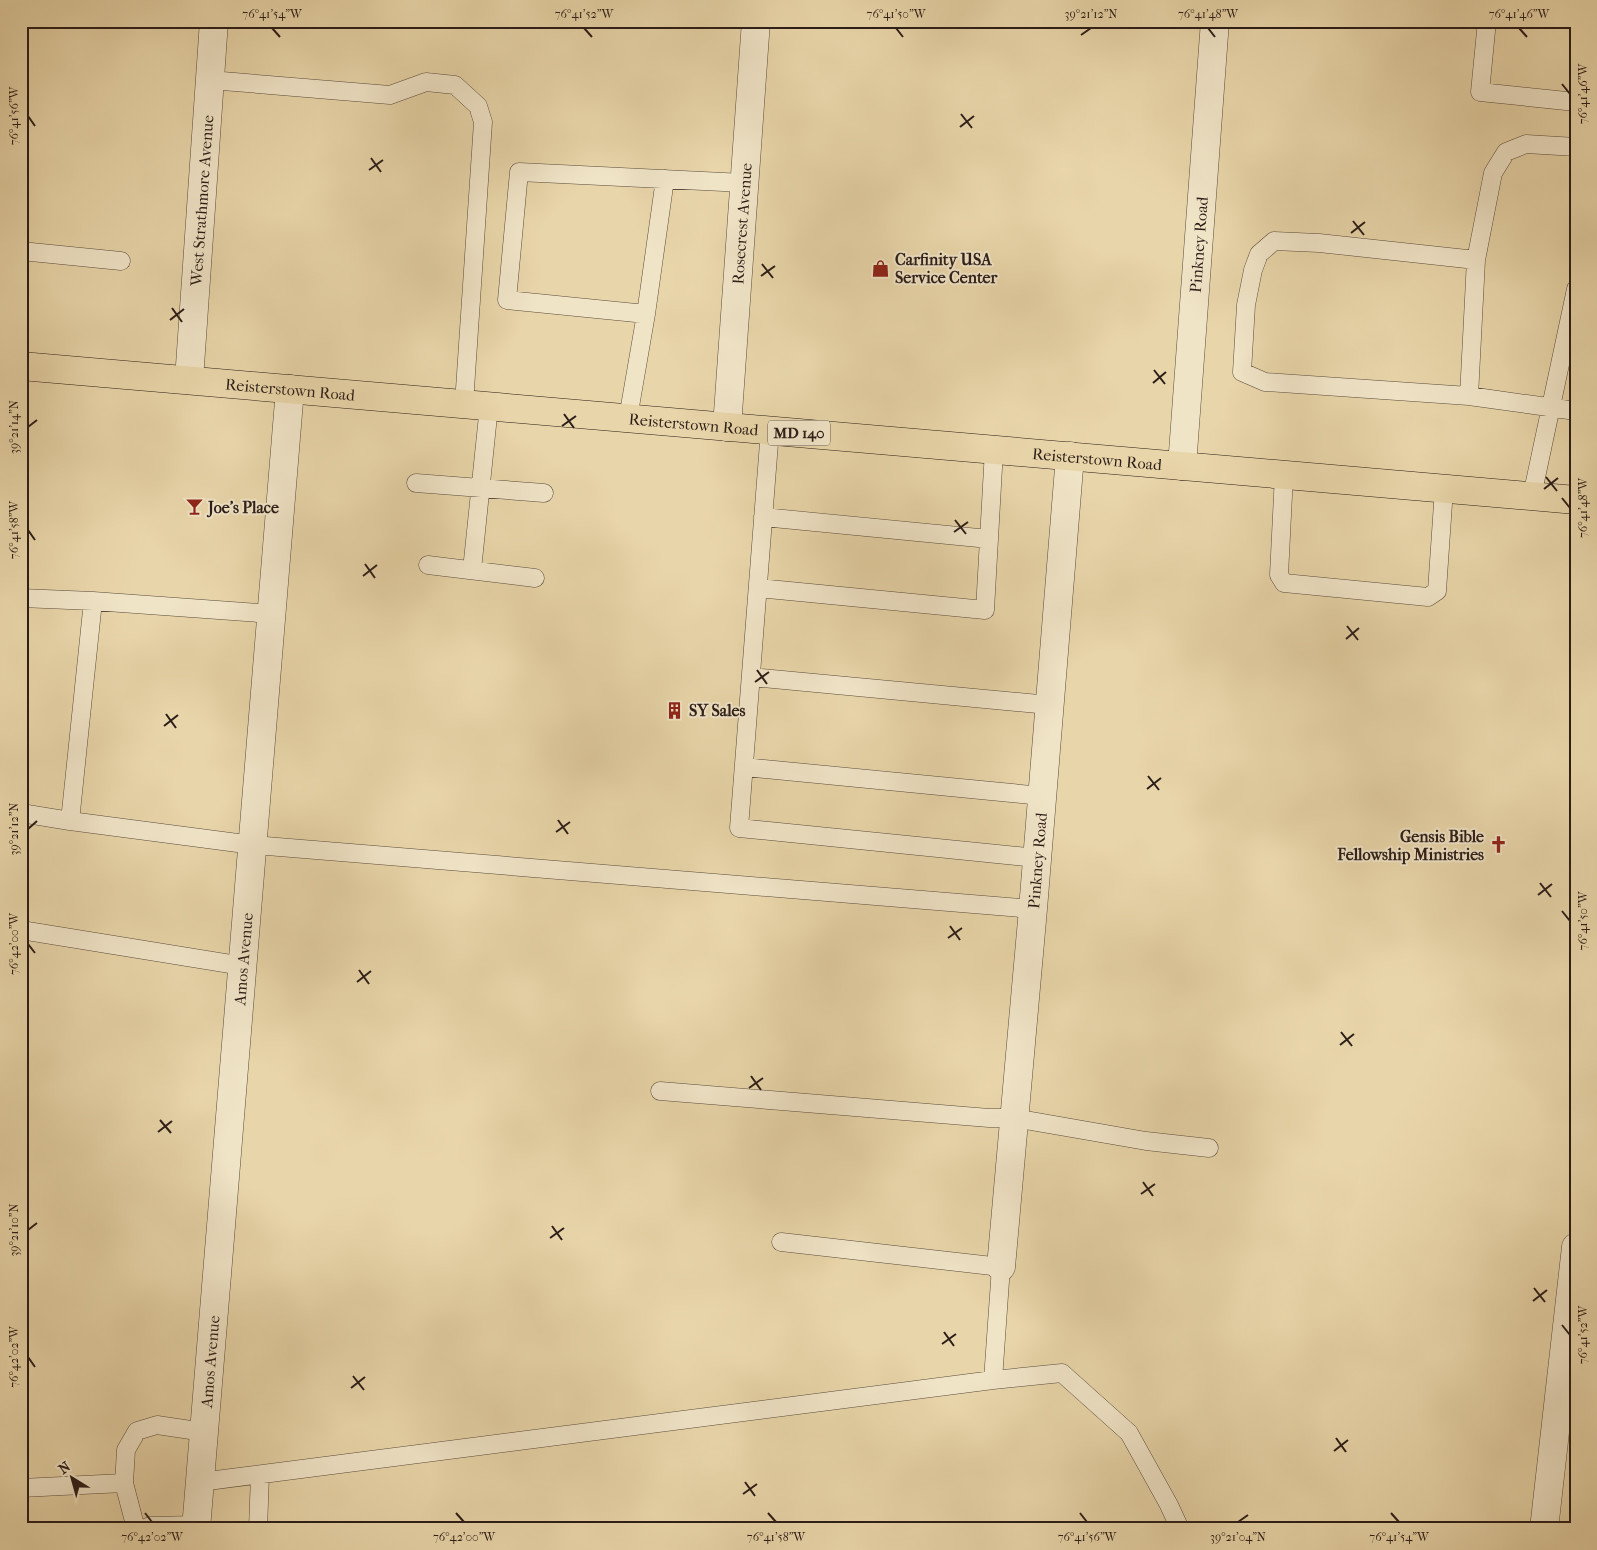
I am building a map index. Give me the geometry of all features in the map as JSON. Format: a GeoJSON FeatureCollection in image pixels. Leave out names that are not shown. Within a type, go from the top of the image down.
{"type":"FeatureCollection","features":[{"type":"Feature","properties":{"kind":"main road","name":"Reisterstown Road"},"geometry":{"type":"LineString","coordinates":[[21,366],[1576,500]]}},
{"type":"Feature","properties":{"kind":"street","name":"West Strathmore Avenue"},"geometry":{"type":"LineString","coordinates":[[189,380],[214,21]]}},
{"type":"Feature","properties":{"kind":"street","name":"Rosecrest Avenue"},"geometry":{"type":"LineString","coordinates":[[727,427],[756,21]]}},
{"type":"Feature","properties":{"kind":"street","name":"Pinkney Road"},"geometry":{"type":"LineString","coordinates":[[1182,466],[1216,21]]}},
{"type":"Feature","properties":{"kind":"street","name":"Amos Avenue"},"geometry":{"type":"LineString","coordinates":[[197,1527],[290,389]]}},
{"type":"Feature","properties":{"kind":"street","name":"Pinkney Road"},"geometry":{"type":"LineString","coordinates":[[1000,1267],[1037,858],[1070,456]]}},
{"type":"Feature","properties":{"kind":"street"},"geometry":{"type":"LineString","coordinates":[[1544,1529],[1568,1375],[1576,1247]]}},
{"type":"Feature","properties":{"kind":"lane"},"geometry":{"type":"LineString","coordinates":[[1487,21],[1480,92],[1576,102]]}},
{"type":"Feature","properties":{"kind":"lane"},"geometry":{"type":"LineString","coordinates":[[210,80],[390,95],[426,82],[455,85],[478,106],[483,122],[476,405],[481,488],[472,570]]}},
{"type":"Feature","properties":{"kind":"lane"},"geometry":{"type":"LineString","coordinates":[[1469,396],[1476,260],[1494,172],[1506,152],[1526,144],[1576,147]]}},
{"type":"Feature","properties":{"kind":"lane"},"geometry":{"type":"LineString","coordinates":[[646,314],[508,300],[519,172],[744,183]]}},
{"type":"Feature","properties":{"kind":"lane"},"geometry":{"type":"LineString","coordinates":[[628,418],[646,314],[665,179]]}},
{"type":"Feature","properties":{"kind":"lane"},"geometry":{"type":"LineString","coordinates":[[1476,260],[1319,243],[1274,241],[1259,254],[1254,270],[1246,305],[1242,372],[1265,382],[1469,396],[1576,411]]}},
{"type":"Feature","properties":{"kind":"lane"},"geometry":{"type":"LineString","coordinates":[[21,251],[121,261]]}},
{"type":"Feature","properties":{"kind":"lane"},"geometry":{"type":"LineString","coordinates":[[1532,496],[1576,289]]}},
{"type":"Feature","properties":{"kind":"lane"},"geometry":{"type":"LineString","coordinates":[[770,430],[739,828],[1037,858]]}},
{"type":"Feature","properties":{"kind":"lane"},"geometry":{"type":"LineString","coordinates":[[758,588],[985,610],[994,450]]}},
{"type":"Feature","properties":{"kind":"lane"},"geometry":{"type":"LineString","coordinates":[[1284,475],[1279,575],[1284,583],[1428,597],[1437,591],[1444,488]]}},
{"type":"Feature","properties":{"kind":"lane"},"geometry":{"type":"LineString","coordinates":[[416,483],[544,493]]}},
{"type":"Feature","properties":{"kind":"lane"},"geometry":{"type":"LineString","coordinates":[[763,517],[989,539]]}},
{"type":"Feature","properties":{"kind":"lane"},"geometry":{"type":"LineString","coordinates":[[428,565],[535,578]]}},
{"type":"Feature","properties":{"kind":"lane"},"geometry":{"type":"LineString","coordinates":[[21,598],[93,601],[272,614]]}},
{"type":"Feature","properties":{"kind":"lane"},"geometry":{"type":"LineString","coordinates":[[70,821],[93,601]]}},
{"type":"Feature","properties":{"kind":"lane"},"geometry":{"type":"LineString","coordinates":[[751,677],[1049,704]]}},
{"type":"Feature","properties":{"kind":"lane"},"geometry":{"type":"LineString","coordinates":[[744,767],[1042,796]]}},
{"type":"Feature","properties":{"kind":"lane"},"geometry":{"type":"LineString","coordinates":[[21,813],[253,845],[1032,909]]}},
{"type":"Feature","properties":{"kind":"lane"},"geometry":{"type":"LineString","coordinates":[[21,930],[243,966]]}},
{"type":"Feature","properties":{"kind":"lane"},"geometry":{"type":"LineString","coordinates":[[660,1091],[989,1118],[1014,1118],[1146,1142],[1209,1148]]}},
{"type":"Feature","properties":{"kind":"lane"},"geometry":{"type":"LineString","coordinates":[[781,1242],[1000,1267],[993,1380]]}},
{"type":"Feature","properties":{"kind":"lane"},"geometry":{"type":"LineString","coordinates":[[200,1482],[993,1380],[1062,1373],[1130,1433],[1180,1529]]}},
{"type":"Feature","properties":{"kind":"lane"},"geometry":{"type":"LineString","coordinates":[[136,1529],[124,1483],[126,1450],[137,1431],[158,1425],[204,1432]]}},
{"type":"Feature","properties":{"kind":"lane"},"geometry":{"type":"LineString","coordinates":[[258,1529],[260,1475]]}},
{"type":"Feature","properties":{"kind":"lane"},"geometry":{"type":"LineString","coordinates":[[21,1488],[124,1483]]}},
{"type":"Feature","properties":{"kind":"lane"},"geometry":{"type":"LineString","coordinates":[[144,1529],[150,1526],[197,1527]]}},
{"type":"Feature","properties":{"kind":"place","name":"Carfinity USA Service Center"},"geometry":{"type":"Point","coordinates":[881,268]}},
{"type":"Feature","properties":{"kind":"place","name":"Joe's Place"},"geometry":{"type":"Point","coordinates":[194,507]}},
{"type":"Feature","properties":{"kind":"place","name":"SY Sales"},"geometry":{"type":"Point","coordinates":[675,710]}},
{"type":"Feature","properties":{"kind":"place","name":"Gensis Bible Fellowship Ministries"},"geometry":{"type":"Point","coordinates":[1498,845]}}]}
